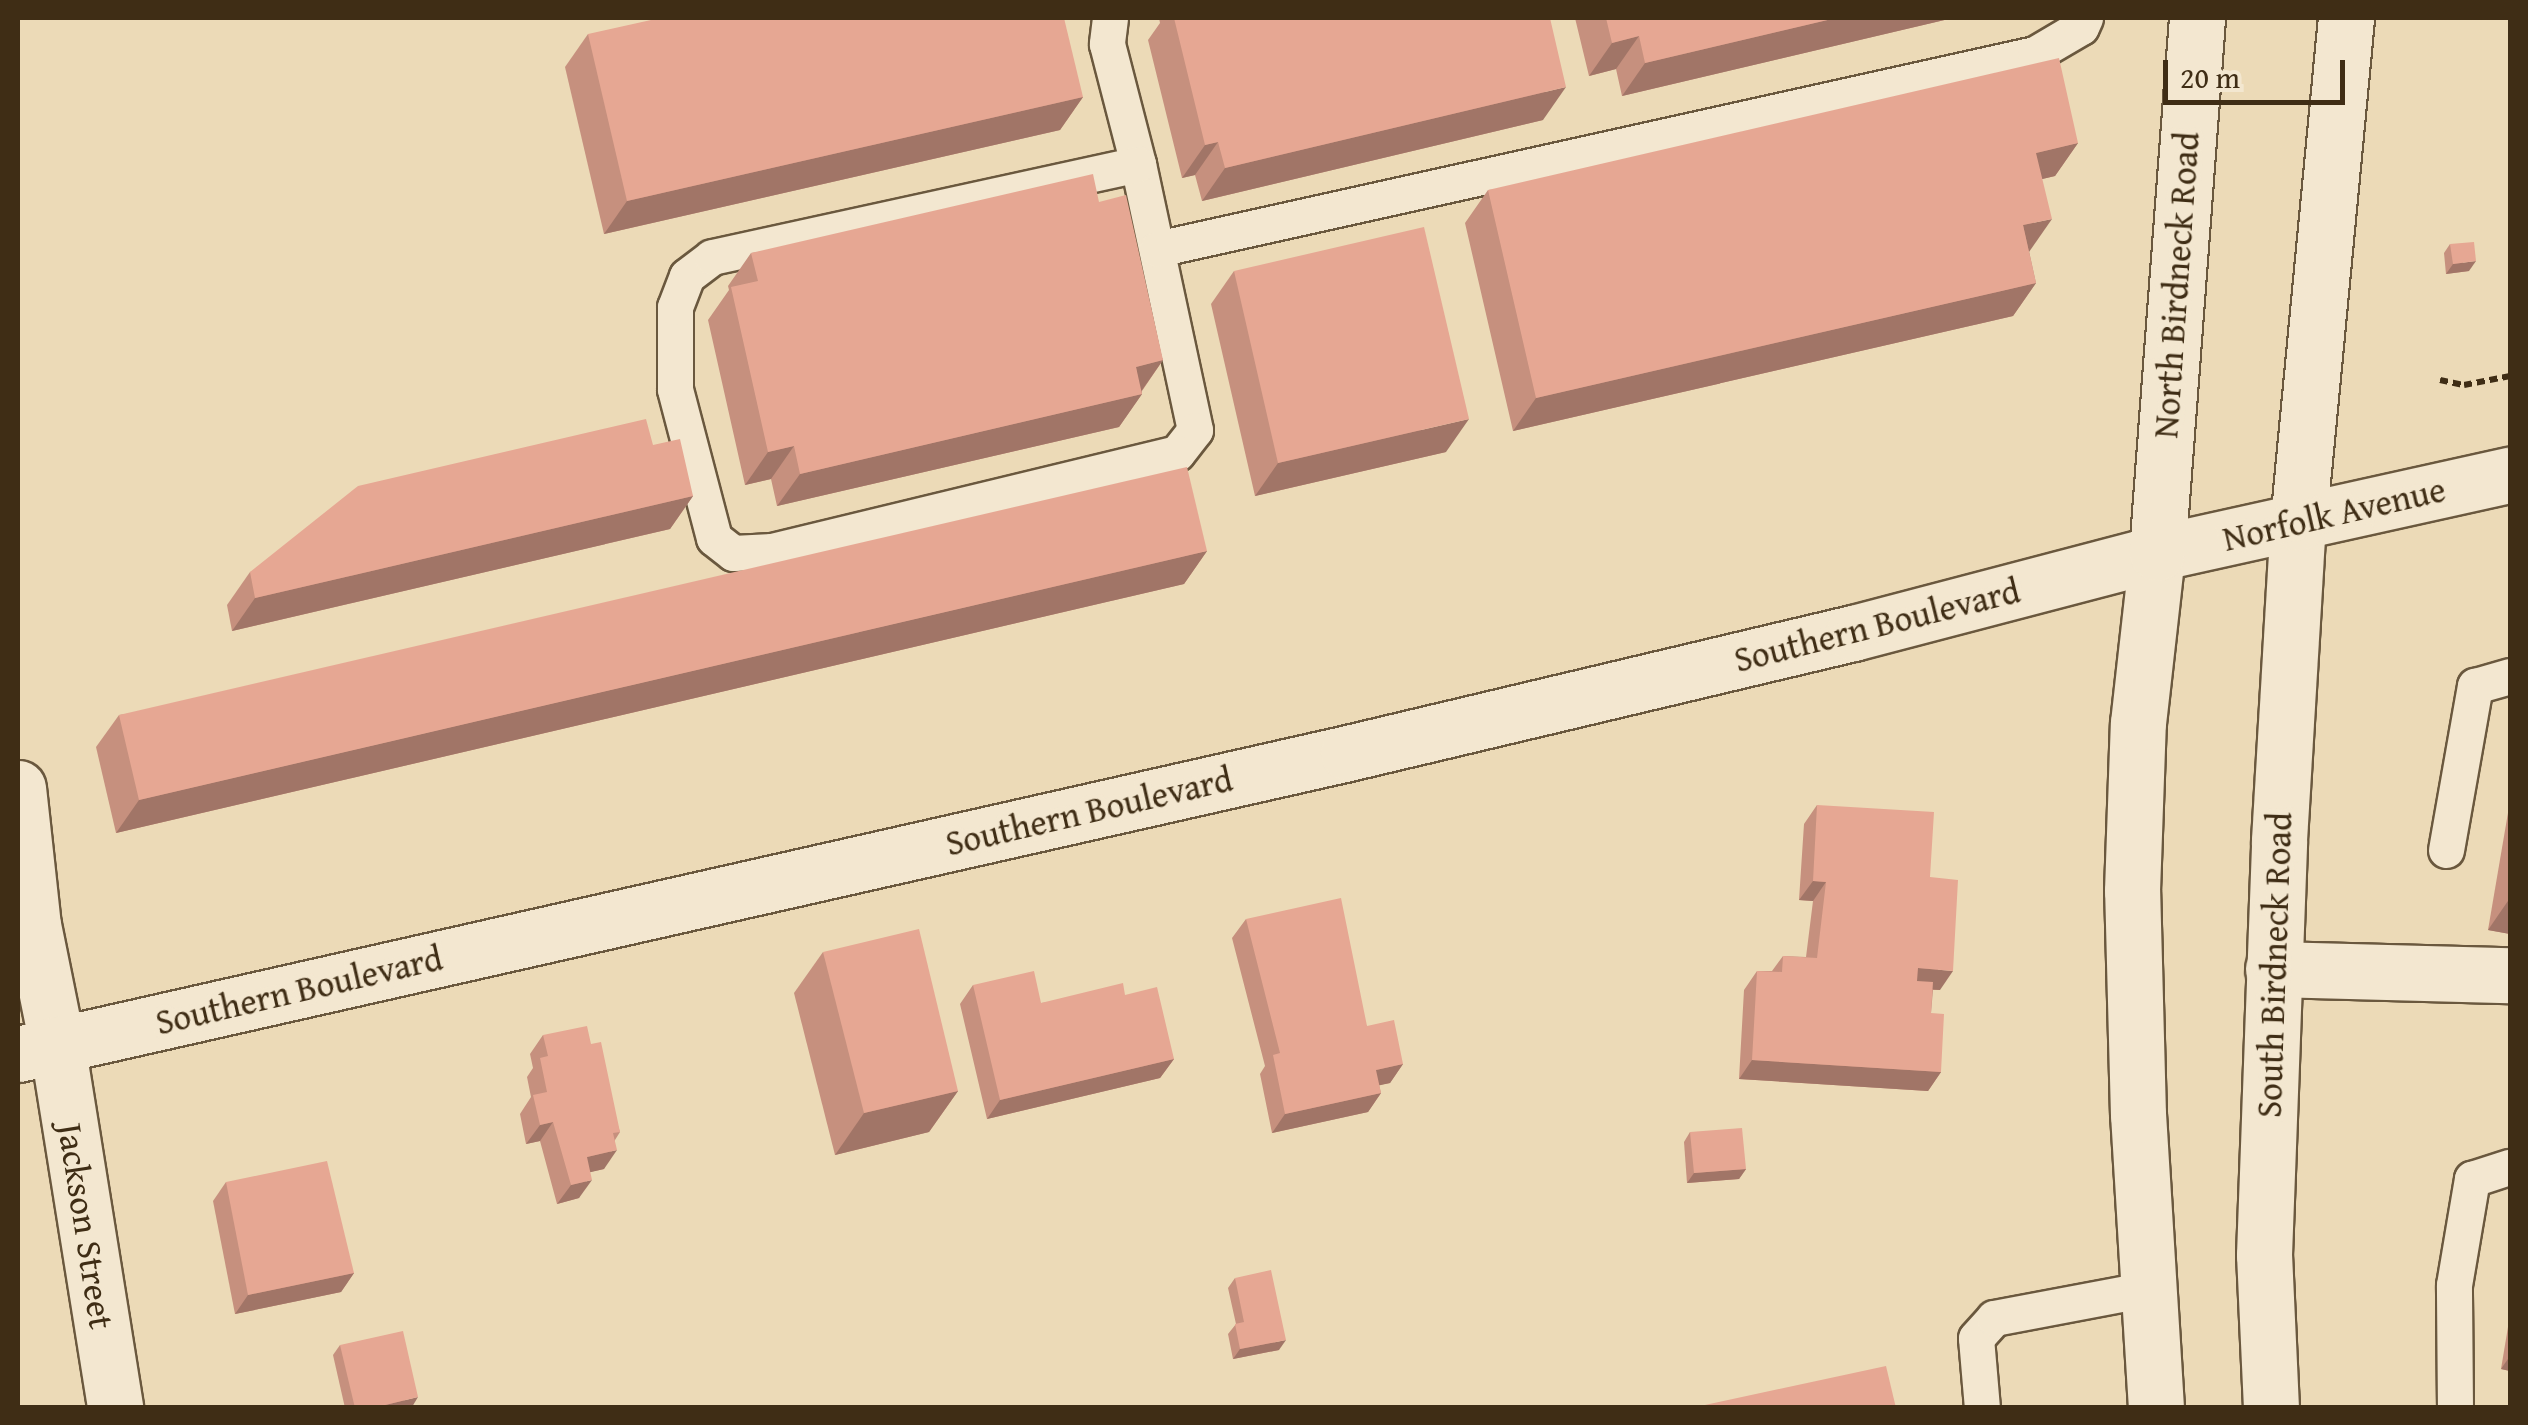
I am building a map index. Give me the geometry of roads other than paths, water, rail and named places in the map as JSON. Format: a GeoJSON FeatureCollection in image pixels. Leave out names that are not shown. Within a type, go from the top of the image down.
{"type":"FeatureCollection","features":[{"type":"Feature","properties":{"kind":"main road","name":"North Birdneck Road"},"geometry":{"type":"LineString","coordinates":[[2157,554],[2197,18]]}},
{"type":"Feature","properties":{"kind":"main road"},"geometry":{"type":"LineString","coordinates":[[2298,522],[2346,18]]}},
{"type":"Feature","properties":{"kind":"main road","name":"Norfolk Avenue"},"geometry":{"type":"LineString","coordinates":[[2157,554],[2510,475]]}},
{"type":"Feature","properties":{"kind":"main road","name":"South Birdneck Road"},"geometry":{"type":"LineString","coordinates":[[2271,1408],[2264,1255],[2273,969],[2298,522]]}},
{"type":"Feature","properties":{"kind":"main road","name":"Southern Boulevard"},"geometry":{"type":"LineString","coordinates":[[38,1049],[1368,748],[1853,633],[2157,554]]}},
{"type":"Feature","properties":{"kind":"main road"},"geometry":{"type":"LineString","coordinates":[[2156,1408],[2132,891],[2138,723],[2157,554]]}},
{"type":"Feature","properties":{"kind":"main road","name":"Jackson Street"},"geometry":{"type":"LineString","coordinates":[[18,788],[34,924],[38,1049],[115,1408]]}},
{"type":"Feature","properties":{"kind":"main road"},"geometry":{"type":"LineString","coordinates":[[2273,969],[2510,975]]}},
{"type":"Feature","properties":{"kind":"lane"},"geometry":{"type":"LineString","coordinates":[[1110,18],[1107,44],[1138,164],[1195,430],[1177,453],[772,551],[733,553],[714,538],[675,389],[675,306],[686,276],[712,258],[1138,164]]}},
{"type":"Feature","properties":{"kind":"lane"},"geometry":{"type":"LineString","coordinates":[[1157,249],[2035,54],[2080,27],[2086,18]]}},
{"type":"Feature","properties":{"kind":"lane"},"geometry":{"type":"LineString","coordinates":[[2446,850],[2475,686],[2510,676]]}},
{"type":"Feature","properties":{"kind":"lane"},"geometry":{"type":"LineString","coordinates":[[2455,1408],[2454,1286],[2472,1179],[2510,1166]]}},
{"type":"Feature","properties":{"kind":"lane"},"geometry":{"type":"LineString","coordinates":[[1982,1408],[1976,1338],[1994,1318],[2148,1289]]}}]}
